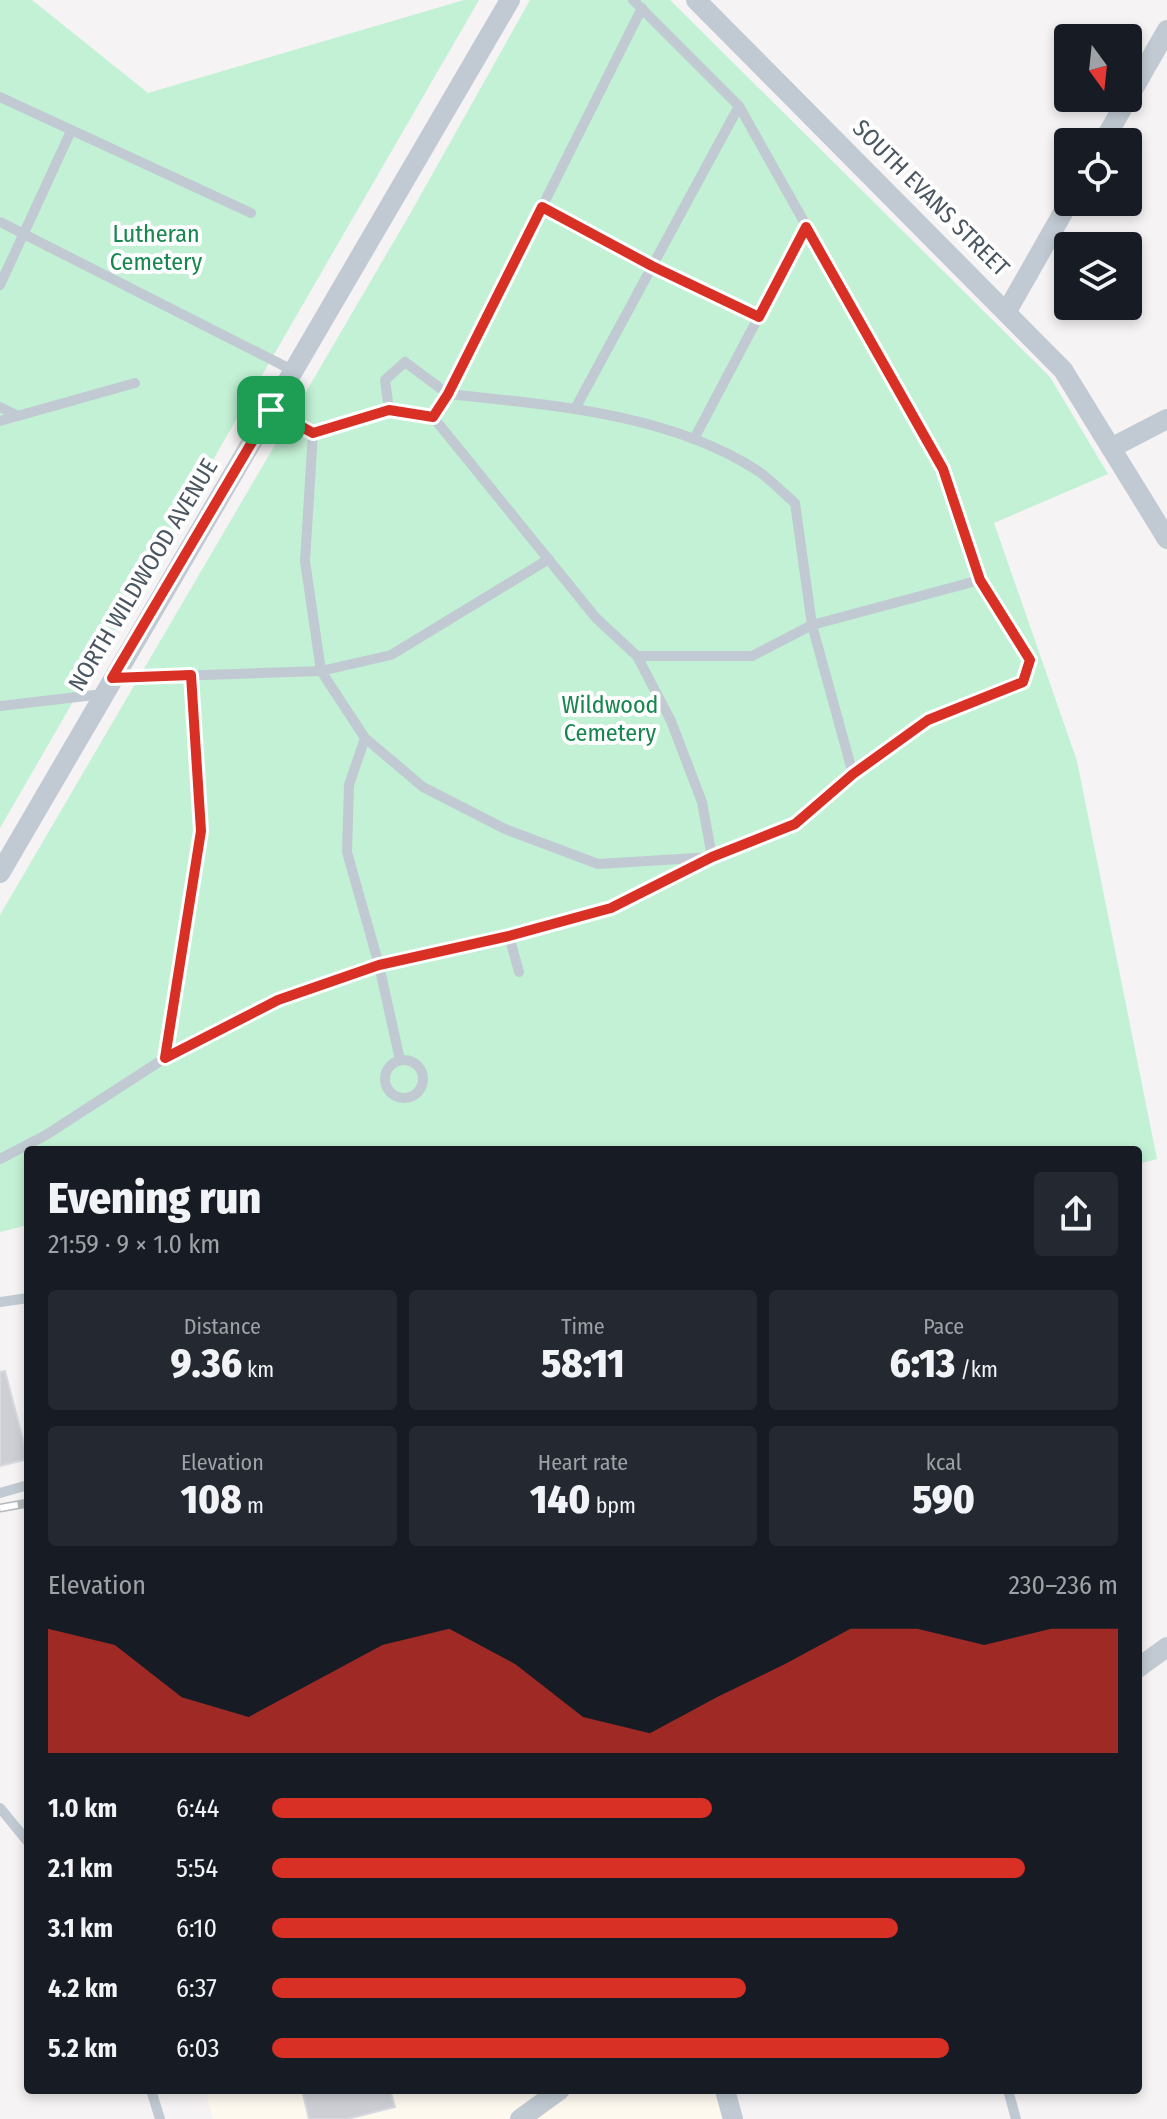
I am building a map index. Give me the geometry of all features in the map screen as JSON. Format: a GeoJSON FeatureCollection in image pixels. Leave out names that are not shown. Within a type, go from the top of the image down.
{"type":"FeatureCollection","features":[{"type":"Feature","properties":{"kind":"street","name":"SOUTH EVANS STREET"},"geometry":{"type":"LineString","coordinates":[[696,0],[1063,370],[1167,539]]}},
{"type":"Feature","properties":{"kind":"street","name":"NORTH WILDWOOD AVENUE"},"geometry":{"type":"LineString","coordinates":[[0,873],[294,371],[503,5]]}},
{"type":"Feature","properties":{"kind":"street"},"geometry":{"type":"LineString","coordinates":[[1111,128],[1167,30]]}},
{"type":"Feature","properties":{"kind":"street"},"geometry":{"type":"LineString","coordinates":[[1007,311],[1061,216]]}},
{"type":"Feature","properties":{"kind":"street"},"geometry":{"type":"LineString","coordinates":[[1111,448],[1167,419]]}},
{"type":"Feature","properties":{"kind":"street"},"geometry":{"type":"LineString","coordinates":[[1142,1665],[1167,1647]]}},
{"type":"Feature","properties":{"kind":"street"},"geometry":{"type":"LineString","coordinates":[[520,2119],[554,2094]]}},
{"type":"Feature","properties":{"kind":"street"},"geometry":{"type":"LineString","coordinates":[[726,2094],[733,2119]]}},
{"type":"Feature","properties":{"kind":"lane"},"geometry":{"type":"LineString","coordinates":[[25,1146],[165,1058],[278,1000],[379,965],[509,936],[611,908],[712,857],[795,824],[853,774],[928,720],[1023,682],[1030,660],[980,580],[943,469],[739,106],[633,0]]}},
{"type":"Feature","properties":{"kind":"lane"},"geometry":{"type":"LineString","coordinates":[[433,417],[448,394],[642,8]]}},
{"type":"Feature","properties":{"kind":"lane"},"geometry":{"type":"LineString","coordinates":[[0,97],[251,213]]}},
{"type":"Feature","properties":{"kind":"lane"},"geometry":{"type":"LineString","coordinates":[[576,407],[739,106]]}},
{"type":"Feature","properties":{"kind":"lane"},"geometry":{"type":"LineString","coordinates":[[0,285],[71,131]]}},
{"type":"Feature","properties":{"kind":"lane"},"geometry":{"type":"LineString","coordinates":[[542,207],[652,266],[759,317]]}},
{"type":"Feature","properties":{"kind":"lane"},"geometry":{"type":"LineString","coordinates":[[0,222],[294,371]]}},
{"type":"Feature","properties":{"kind":"lane"},"geometry":{"type":"LineString","coordinates":[[694,439],[806,227]]}},
{"type":"Feature","properties":{"kind":"lane"},"geometry":{"type":"LineString","coordinates":[[389,410],[385,380],[405,362],[448,394],[576,407],[694,439],[758,471],[795,503],[812,625],[853,774]]}},
{"type":"Feature","properties":{"kind":"lane"},"geometry":{"type":"LineString","coordinates":[[0,421],[135,383]]}},
{"type":"Feature","properties":{"kind":"lane"},"geometry":{"type":"LineString","coordinates":[[0,407],[18,416]]}},
{"type":"Feature","properties":{"kind":"lane"},"geometry":{"type":"LineString","coordinates":[[271,410],[313,433],[389,410],[433,417],[596,618],[637,656],[671,721],[697,788],[712,857]]}},
{"type":"Feature","properties":{"kind":"lane"},"geometry":{"type":"LineString","coordinates":[[313,433],[305,561],[321,671],[365,738],[423,787],[505,829],[598,864],[712,857]]}},
{"type":"Feature","properties":{"kind":"lane"},"geometry":{"type":"LineString","coordinates":[[0,706],[108,686],[191,675],[321,671],[391,655],[549,559]]}},
{"type":"Feature","properties":{"kind":"lane"},"geometry":{"type":"LineString","coordinates":[[637,656],[752,656],[812,625],[980,580]]}},
{"type":"Feature","properties":{"kind":"lane"},"geometry":{"type":"LineString","coordinates":[[165,1058],[201,831],[191,675]]}},
{"type":"Feature","properties":{"kind":"lane"},"geometry":{"type":"LineString","coordinates":[[365,738],[349,785],[347,852],[379,965],[400,1060]]}},
{"type":"Feature","properties":{"kind":"lane"},"geometry":{"type":"LineString","coordinates":[[509,936],[519,972]]}},
{"type":"Feature","properties":{"kind":"lane"},"geometry":{"type":"LineString","coordinates":[[0,1159],[24,1146]]}},
{"type":"Feature","properties":{"kind":"lane"},"geometry":{"type":"LineString","coordinates":[[0,1302],[24,1299]]}},
{"type":"Feature","properties":{"kind":"lane"},"geometry":{"type":"LineString","coordinates":[[0,1493],[24,1486]]}},
{"type":"Feature","properties":{"kind":"lane"},"geometry":{"type":"LineString","coordinates":[[0,1808],[24,1837]]}},
{"type":"Feature","properties":{"kind":"lane"},"geometry":{"type":"LineString","coordinates":[[152,2094],[160,2119]]}},
{"type":"Feature","properties":{"kind":"lane"},"geometry":{"type":"LineString","coordinates":[[1009,2094],[1016,2119]]}},
{"type":"Feature","properties":{"kind":"shaded area"},"geometry":{"type":"Polygon","coordinates":[[[206,2094],[716,2094],[722,2119],[213,2119],[206,2094]]]}},
{"type":"Feature","properties":{"kind":"green space","name":"Lutheran Cemetery"},"geometry":{"type":"Polygon","coordinates":[[[0,0],[32,0],[148,93],[464,0],[479,0],[0,828],[0,0]]]}},
{"type":"Feature","properties":{"kind":"green space","name":"Wildwood Cemetery"},"geometry":{"type":"Polygon","coordinates":[[[530,0],[670,0],[1050,377],[1108,474],[994,523],[1077,761],[1157,1159],[1142,1163],[1142,1146],[24,1146],[24,1226],[0,1232],[0,915],[410,214],[530,0]]]}},
{"type":"Feature","properties":{"kind":"building"},"geometry":{"type":"Polygon","coordinates":[[[5,1371],[24,1444],[24,1460],[0,1466],[0,1372],[5,1371]]]}},
{"type":"Feature","properties":{"kind":"building"},"geometry":{"type":"Polygon","coordinates":[[[303,2094],[391,2094],[395,2107],[347,2119],[309,2119],[303,2094]]]}},
{"type":"Feature","properties":{"kind":"railway"},"geometry":{"type":"LineString","coordinates":[[0,1508],[24,1504]]}},
{"type":"Feature","properties":{"kind":"route"},"geometry":{"type":"LineString","coordinates":[[542,207],[652,266],[759,317],[806,227],[943,469],[980,580],[1030,660],[1023,682],[928,720],[853,774],[795,824],[712,857],[611,908],[509,936],[379,965],[278,1000],[165,1058],[201,831],[191,675],[112,678],[271,410],[313,433],[389,410],[433,417],[448,394],[542,207]]}}]}
